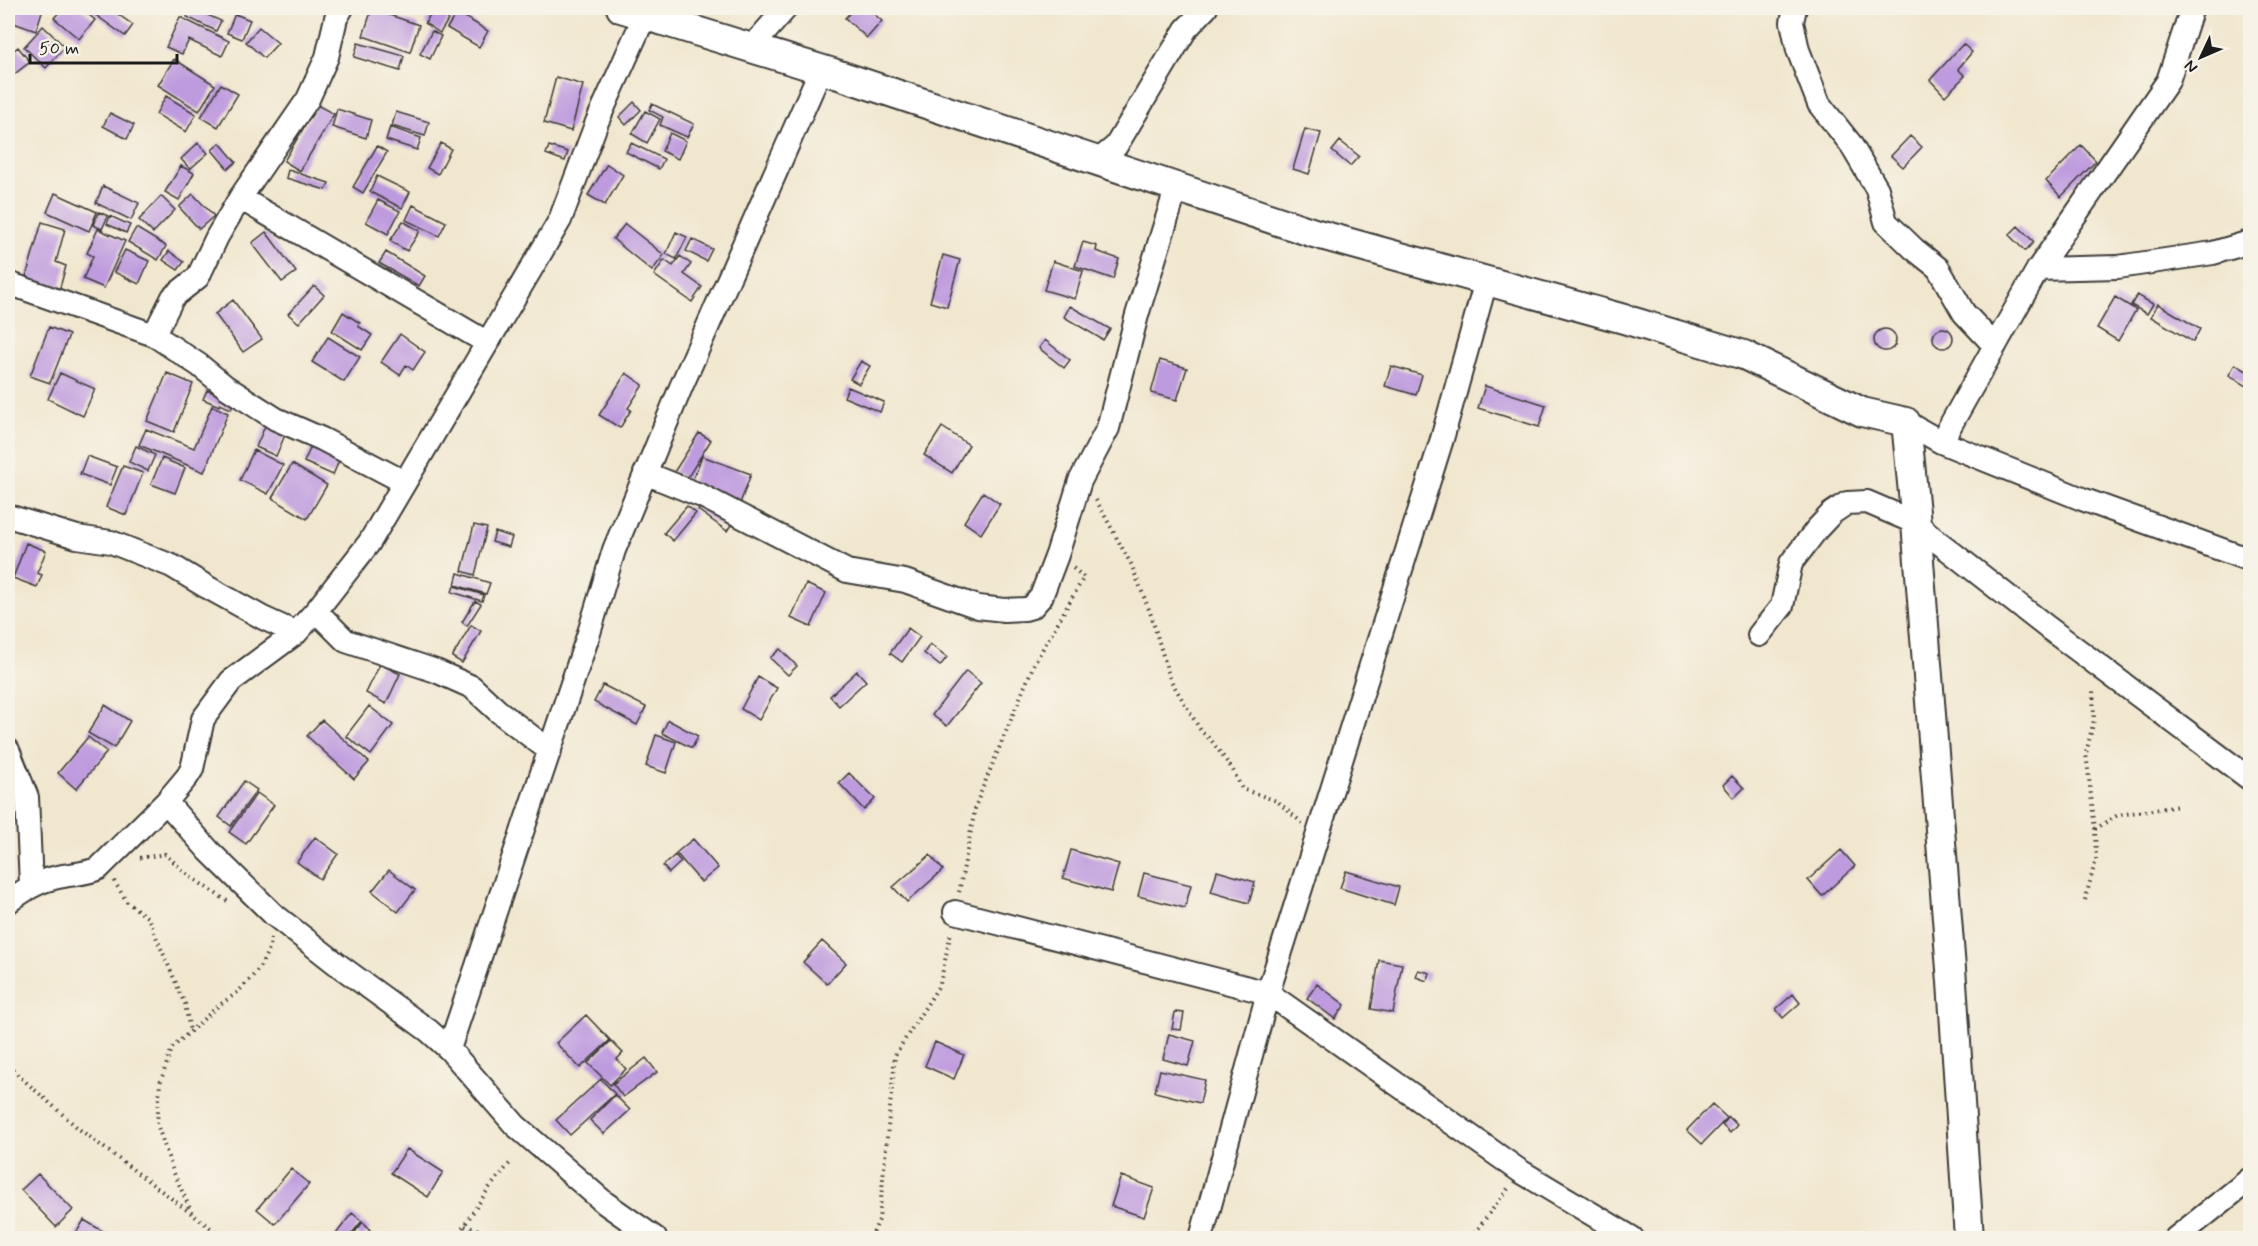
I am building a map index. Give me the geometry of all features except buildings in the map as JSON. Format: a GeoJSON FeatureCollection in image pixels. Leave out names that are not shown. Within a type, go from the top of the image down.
{"type":"FeatureCollection","features":[{"type":"Feature","properties":{"kind":"street"},"geometry":{"type":"LineString","coordinates":[[154,335],[173,297],[198,277],[217,237],[240,198],[308,99],[327,57],[336,18],[342,8]]}},
{"type":"Feature","properties":{"kind":"street"},"geometry":{"type":"LineString","coordinates":[[752,48],[786,8]]}},
{"type":"Feature","properties":{"kind":"street"},"geometry":{"type":"LineString","coordinates":[[1099,160],[1116,146],[1186,29],[1206,8]]}},
{"type":"Feature","properties":{"kind":"street"},"geometry":{"type":"LineString","coordinates":[[1795,8],[1792,22],[1798,50],[1819,104],[1850,143],[1877,189],[1886,222],[1938,268],[1964,314],[1995,346]]}},
{"type":"Feature","properties":{"kind":"street"},"geometry":{"type":"LineString","coordinates":[[1941,442],[2038,269],[2168,81],[2192,8]]}},
{"type":"Feature","properties":{"kind":"street"},"geometry":{"type":"LineString","coordinates":[[8,902],[32,885],[56,877],[93,871],[166,802],[192,769],[203,719],[231,681],[296,633],[369,543],[560,220],[597,122],[633,11],[821,69],[1314,233],[1744,355],[1862,412],[1906,422],[1941,442],[2082,499],[2250,560]]}},
{"type":"Feature","properties":{"kind":"street"},"geometry":{"type":"LineString","coordinates":[[449,1049],[590,633],[614,550],[681,387],[821,69]]}},
{"type":"Feature","properties":{"kind":"street"},"geometry":{"type":"LineString","coordinates":[[645,473],[702,496],[847,571],[905,581],[978,607],[1004,610],[1032,607],[1041,597],[1057,555],[1080,481],[1108,428],[1137,315],[1177,186]]}},
{"type":"Feature","properties":{"kind":"street"},"geometry":{"type":"LineString","coordinates":[[240,198],[486,342]]}},
{"type":"Feature","properties":{"kind":"street"},"geometry":{"type":"LineString","coordinates":[[2038,269],[2118,267],[2213,253],[2250,242]]}},
{"type":"Feature","properties":{"kind":"street"},"geometry":{"type":"LineString","coordinates":[[1202,1239],[1268,993],[1442,439],[1486,281]]}},
{"type":"Feature","properties":{"kind":"street"},"geometry":{"type":"LineString","coordinates":[[8,283],[154,335],[199,365],[226,387],[276,419],[404,482]]}},
{"type":"Feature","properties":{"kind":"street"},"geometry":{"type":"LineString","coordinates":[[1906,422],[1953,994],[1969,1239]]}},
{"type":"Feature","properties":{"kind":"street"},"geometry":{"type":"LineString","coordinates":[[1759,635],[1782,606],[1791,563],[1832,513],[1847,503],[1867,502],[1916,523],[2084,656],[2250,779]]}},
{"type":"Feature","properties":{"kind":"street"},"geometry":{"type":"LineString","coordinates":[[8,516],[77,537],[111,542],[172,566],[277,625],[296,633]]}},
{"type":"Feature","properties":{"kind":"street"},"geometry":{"type":"LineString","coordinates":[[316,611],[346,641],[436,671],[472,687],[498,711],[550,751]]}},
{"type":"Feature","properties":{"kind":"street"},"geometry":{"type":"LineString","coordinates":[[8,750],[27,797],[32,885]]}},
{"type":"Feature","properties":{"kind":"street"},"geometry":{"type":"LineString","coordinates":[[166,802],[209,851],[273,914],[429,1031],[449,1049],[515,1125],[604,1203],[655,1239]]}},
{"type":"Feature","properties":{"kind":"street"},"geometry":{"type":"LineString","coordinates":[[955,912],[1268,993],[1520,1171],[1632,1239]]}},
{"type":"Feature","properties":{"kind":"street"},"geometry":{"type":"LineString","coordinates":[[2176,1239],[2250,1179]]}},
{"type":"Feature","properties":{"kind":"path"},"geometry":{"type":"LineString","coordinates":[[1080,481],[1097,501],[1131,564],[1150,612],[1170,680],[1201,731],[1233,770],[1242,789],[1277,801],[1299,819],[1315,842]]}},
{"type":"Feature","properties":{"kind":"path"},"geometry":{"type":"LineString","coordinates":[[871,1239],[879,1220],[895,1055],[940,984],[976,804],[1034,664],[1084,577],[1057,555]]}},
{"type":"Feature","properties":{"kind":"path"},"geometry":{"type":"LineString","coordinates":[[2084,656],[2093,684],[2094,720],[2086,753],[2095,829],[2096,859],[2085,900]]}},
{"type":"Feature","properties":{"kind":"path"},"geometry":{"type":"LineString","coordinates":[[2095,829],[2118,815],[2180,806]]}},
{"type":"Feature","properties":{"kind":"path"},"geometry":{"type":"LineString","coordinates":[[103,864],[112,865],[165,854],[189,876],[235,905]]}},
{"type":"Feature","properties":{"kind":"path"},"geometry":{"type":"LineString","coordinates":[[103,864],[127,902],[148,918],[185,1005],[190,1032]]}},
{"type":"Feature","properties":{"kind":"path"},"geometry":{"type":"LineString","coordinates":[[192,1213],[173,1171],[158,1124],[160,1083],[172,1048],[218,1006],[238,992],[259,969],[270,948],[271,936]]}},
{"type":"Feature","properties":{"kind":"path"},"geometry":{"type":"LineString","coordinates":[[8,1066],[79,1129],[224,1239]]}},
{"type":"Feature","properties":{"kind":"path"},"geometry":{"type":"LineString","coordinates":[[456,1239],[489,1188],[511,1162]]}},
{"type":"Feature","properties":{"kind":"path"},"geometry":{"type":"LineString","coordinates":[[1471,1239],[1520,1171]]}},
{"type":"Feature","properties":{"kind":"path"},"geometry":{"type":"LineString","coordinates":[[465,1226],[486,1232],[493,1239]]}}]}
